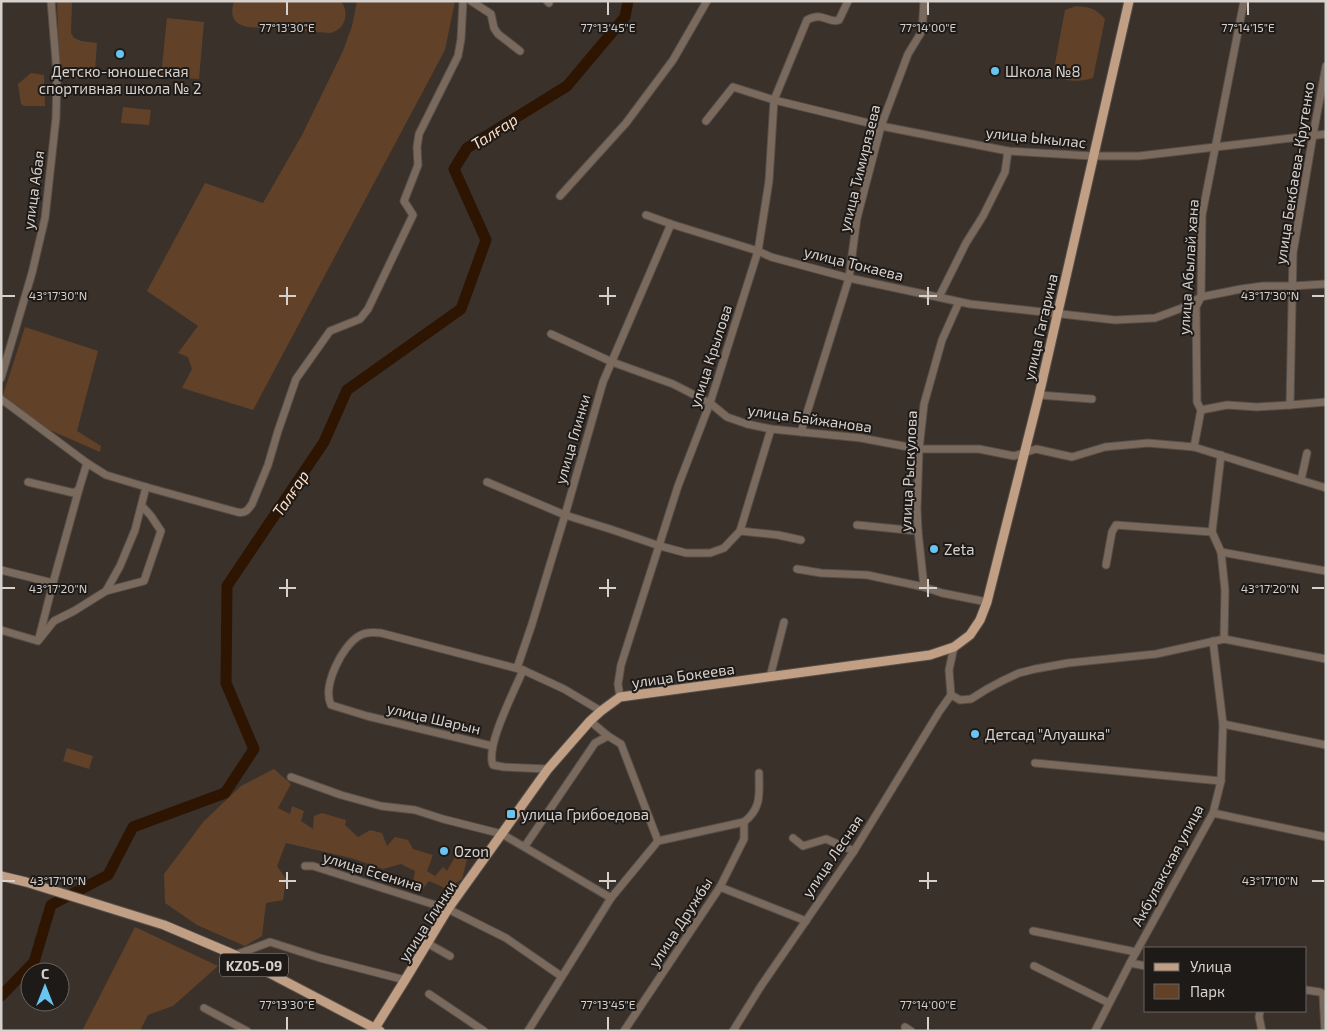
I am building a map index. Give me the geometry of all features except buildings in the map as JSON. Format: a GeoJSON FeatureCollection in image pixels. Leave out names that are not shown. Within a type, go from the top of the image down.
{"type":"FeatureCollection","features":[{"type":"Feature","properties":{"kind":"main road","name":"улица Гагарина"},"geometry":{"type":"LineString","coordinates":[[954,647],[970,635],[980,620],[987,602],[1010,515],[1129,1]]}},
{"type":"Feature","properties":{"kind":"main road","name":"улица Бокеева"},"geometry":{"type":"LineString","coordinates":[[601,711],[620,697],[930,655],[954,647]]}},
{"type":"Feature","properties":{"kind":"main road","name":"улица Глинки"},"geometry":{"type":"LineString","coordinates":[[376,1030],[448,909],[548,768],[601,711]]}},
{"type":"Feature","properties":{"kind":"main road","name":"KZ05-09"},"geometry":{"type":"LineString","coordinates":[[1,876],[26,882],[164,926],[235,956],[376,1030]]}},
{"type":"Feature","properties":{"kind":"street","name":"улица Абая"},"geometry":{"type":"LineString","coordinates":[[1,378],[32,273],[45,218],[56,118],[57,74],[51,1]]}},
{"type":"Feature","properties":{"kind":"street"},"geometry":{"type":"LineString","coordinates":[[1,399],[87,463],[106,474],[237,512],[245,512],[252,504],[268,466],[296,379],[330,331],[360,319],[368,309],[414,215],[404,201],[418,165],[417,147],[419,134],[458,56],[462,39],[463,1]]}},
{"type":"Feature","properties":{"kind":"street"},"geometry":{"type":"LineString","coordinates":[[472,1],[490,14],[498,34],[520,51]]}},
{"type":"Feature","properties":{"kind":"street"},"geometry":{"type":"LineString","coordinates":[[560,196],[626,123],[673,60],[708,1]]}},
{"type":"Feature","properties":{"kind":"street","name":"улица Крылова"},"geometry":{"type":"LineString","coordinates":[[620,697],[618,684],[621,665],[678,486],[710,402],[758,251],[770,181],[774,100],[807,20],[812,17],[822,16],[837,21],[848,1]]}},
{"type":"Feature","properties":{"kind":"street","name":"улица Тимирязева"},"geometry":{"type":"LineString","coordinates":[[801,432],[849,278],[857,218],[881,126],[908,54],[922,31],[924,1]]}},
{"type":"Feature","properties":{"kind":"street","name":"улица Абылай хана"},"geometry":{"type":"LineString","coordinates":[[1194,447],[1202,410],[1197,402],[1196,306],[1201,297],[1202,215],[1244,1]]}},
{"type":"Feature","properties":{"kind":"street","name":"улица Бекбаева-Крутенко"},"geometry":{"type":"LineString","coordinates":[[1290,405],[1293,253],[1326,66]]}},
{"type":"Feature","properties":{"kind":"street","name":"улица Ыкылас"},"geometry":{"type":"LineString","coordinates":[[706,121],[733,87],[774,100],[881,126],[1008,151],[1092,156],[1139,156],[1326,134]]}},
{"type":"Feature","properties":{"kind":"street"},"geometry":{"type":"LineString","coordinates":[[939,297],[1005,172],[1008,151]]}},
{"type":"Feature","properties":{"kind":"street","name":"улица Токаева"},"geometry":{"type":"LineString","coordinates":[[646,215],[758,251],[771,257],[849,278],[970,304],[1115,320],[1155,318],[1182,308],[1201,297],[1241,289],[1263,286],[1326,284]]}},
{"type":"Feature","properties":{"kind":"street","name":"улица Глинки"},"geometry":{"type":"LineString","coordinates":[[492,746],[520,669],[603,382],[671,224]]}},
{"type":"Feature","properties":{"kind":"street","name":"улица Рыскулова"},"geometry":{"type":"LineString","coordinates":[[924,587],[918,531],[919,449],[924,404],[942,340],[959,302]]}},
{"type":"Feature","properties":{"kind":"street","name":"улица Байжанова"},"geometry":{"type":"LineString","coordinates":[[551,334],[612,362],[673,384],[710,402],[727,417],[747,424],[771,429],[861,438],[919,449],[979,449],[1014,456],[1036,449]]}},
{"type":"Feature","properties":{"kind":"street"},"geometry":{"type":"LineString","coordinates":[[1038,395],[1092,399]]}},
{"type":"Feature","properties":{"kind":"street"},"geometry":{"type":"LineString","coordinates":[[1202,410],[1226,405],[1257,407],[1326,402]]}},
{"type":"Feature","properties":{"kind":"street"},"geometry":{"type":"LineString","coordinates":[[487,482],[565,515],[660,546],[686,554],[710,553],[724,548],[740,531],[771,429]]}},
{"type":"Feature","properties":{"kind":"street"},"geometry":{"type":"LineString","coordinates":[[1028,436],[1036,449],[1072,458],[1104,447],[1122,445],[1148,443],[1194,447],[1326,488]]}},
{"type":"Feature","properties":{"kind":"street"},"geometry":{"type":"LineString","coordinates":[[1301,480],[1307,453]]}},
{"type":"Feature","properties":{"kind":"street"},"geometry":{"type":"LineString","coordinates":[[1221,455],[1212,532],[1221,552],[1225,590],[1224,639]]}},
{"type":"Feature","properties":{"kind":"street"},"geometry":{"type":"LineString","coordinates":[[38,641],[87,463]]}},
{"type":"Feature","properties":{"kind":"street"},"geometry":{"type":"LineString","coordinates":[[28,482],[74,493],[79,488]]}},
{"type":"Feature","properties":{"kind":"street"},"geometry":{"type":"LineString","coordinates":[[106,591],[120,566],[135,530],[146,487]]}},
{"type":"Feature","properties":{"kind":"street"},"geometry":{"type":"LineString","coordinates":[[38,641],[54,620],[74,611],[106,591],[144,580],[161,531],[142,506]]}},
{"type":"Feature","properties":{"kind":"street"},"geometry":{"type":"LineString","coordinates":[[857,525],[918,531]]}},
{"type":"Feature","properties":{"kind":"street"},"geometry":{"type":"LineString","coordinates":[[1106,566],[1112,532],[1116,525],[1212,532]]}},
{"type":"Feature","properties":{"kind":"street"},"geometry":{"type":"LineString","coordinates":[[740,531],[778,534],[801,540]]}},
{"type":"Feature","properties":{"kind":"street"},"geometry":{"type":"LineString","coordinates":[[1221,552],[1326,571]]}},
{"type":"Feature","properties":{"kind":"street"},"geometry":{"type":"LineString","coordinates":[[797,569],[821,574],[867,575],[987,602]]}},
{"type":"Feature","properties":{"kind":"street"},"geometry":{"type":"LineString","coordinates":[[1,570],[53,583]]}},
{"type":"Feature","properties":{"kind":"street"},"geometry":{"type":"LineString","coordinates":[[770,677],[784,622]]}},
{"type":"Feature","properties":{"kind":"street"},"geometry":{"type":"LineString","coordinates":[[1,630],[38,641]]}},
{"type":"Feature","properties":{"kind":"street","name":"улица Шарын"},"geometry":{"type":"LineString","coordinates":[[520,669],[373,632],[359,635],[346,647],[335,666],[328,694],[331,704],[367,716],[492,746],[490,759],[493,765],[548,768]]}},
{"type":"Feature","properties":{"kind":"street"},"geometry":{"type":"LineString","coordinates":[[954,647],[949,670],[951,695],[960,700],[971,699],[1019,673],[1035,669],[1068,663],[1156,654],[1224,639],[1326,659]]}},
{"type":"Feature","properties":{"kind":"street","name":"Акбулакская улица"},"geometry":{"type":"LineString","coordinates":[[1095,1031],[1130,963],[1213,813],[1221,781],[1223,724],[1213,641]]}},
{"type":"Feature","properties":{"kind":"street"},"geometry":{"type":"LineString","coordinates":[[520,669],[564,689],[601,711]]}},
{"type":"Feature","properties":{"kind":"street","name":"улица Лесная"},"geometry":{"type":"LineString","coordinates":[[733,1031],[761,986],[854,851],[951,695]]}},
{"type":"Feature","properties":{"kind":"street"},"geometry":{"type":"LineString","coordinates":[[590,721],[620,744],[658,841]]}},
{"type":"Feature","properties":{"kind":"street"},"geometry":{"type":"LineString","coordinates":[[1223,724],[1326,745]]}},
{"type":"Feature","properties":{"kind":"street"},"geometry":{"type":"LineString","coordinates":[[525,846],[595,743],[608,736]]}},
{"type":"Feature","properties":{"kind":"street"},"geometry":{"type":"LineString","coordinates":[[1035,763],[1221,781]]}},
{"type":"Feature","properties":{"kind":"street"},"geometry":{"type":"LineString","coordinates":[[528,1031],[610,898],[658,841],[744,822],[752,816],[758,805],[760,773]]}},
{"type":"Feature","properties":{"kind":"street"},"geometry":{"type":"LineString","coordinates":[[291,777],[373,804],[415,810],[502,834],[610,898]]}},
{"type":"Feature","properties":{"kind":"street"},"geometry":{"type":"LineString","coordinates":[[1213,813],[1326,837]]}},
{"type":"Feature","properties":{"kind":"street","name":"улица Дружбы"},"geometry":{"type":"LineString","coordinates":[[624,1031],[720,887],[744,839],[744,822]]}},
{"type":"Feature","properties":{"kind":"street"},"geometry":{"type":"LineString","coordinates":[[793,838],[803,846],[822,840],[829,840],[854,851]]}},
{"type":"Feature","properties":{"kind":"street","name":"улица Есенина"},"geometry":{"type":"LineString","coordinates":[[305,866],[313,866],[448,909],[506,938],[561,976]]}},
{"type":"Feature","properties":{"kind":"street"},"geometry":{"type":"LineString","coordinates":[[720,887],[806,920]]}},
{"type":"Feature","properties":{"kind":"street"},"geometry":{"type":"LineString","coordinates":[[1033,931],[1136,952]]}},
{"type":"Feature","properties":{"kind":"street"},"geometry":{"type":"LineString","coordinates":[[235,956],[270,942],[320,958],[406,980]]}},
{"type":"Feature","properties":{"kind":"street"},"geometry":{"type":"LineString","coordinates":[[427,943],[450,956]]}},
{"type":"Feature","properties":{"kind":"street"},"geometry":{"type":"LineString","coordinates":[[1130,963],[1144,966]]}},
{"type":"Feature","properties":{"kind":"street"},"geometry":{"type":"LineString","coordinates":[[1034,966],[1109,1002]]}},
{"type":"Feature","properties":{"kind":"street"},"geometry":{"type":"LineString","coordinates":[[1307,990],[1323,994],[1325,1031]]}},
{"type":"Feature","properties":{"kind":"street"},"geometry":{"type":"LineString","coordinates":[[429,994],[484,1031]]}},
{"type":"Feature","properties":{"kind":"street"},"geometry":{"type":"LineString","coordinates":[[204,1008],[247,1031]]}},
{"type":"Feature","properties":{"kind":"street"},"geometry":{"type":"LineString","coordinates":[[1260,1012],[1262,1031]]}},
{"type":"Feature","properties":{"kind":"green space"},"geometry":{"type":"Polygon","coordinates":[[[57,1],[72,2],[71,33],[74,38],[97,43],[95,71],[90,79],[60,78],[57,1]]]}},
{"type":"Feature","properties":{"kind":"green space"},"geometry":{"type":"Polygon","coordinates":[[[234,1],[341,1],[344,6],[345,16],[342,25],[330,33],[248,27],[238,24],[233,18],[234,1]]]}},
{"type":"Feature","properties":{"kind":"green space"},"geometry":{"type":"Polygon","coordinates":[[[357,1],[455,1],[445,50],[253,410],[182,388],[192,369],[188,357],[178,353],[198,326],[147,291],[205,183],[263,203],[302,135],[343,51],[352,26],[357,1]]]}},
{"type":"Feature","properties":{"kind":"green space"},"geometry":{"type":"Polygon","coordinates":[[[1076,6],[1092,9],[1105,19],[1093,78],[1076,81],[1067,80],[1059,76],[1054,69],[1065,10],[1076,6]]]}},
{"type":"Feature","properties":{"kind":"green space"},"geometry":{"type":"Polygon","coordinates":[[[167,18],[204,22],[199,79],[161,76],[167,18]]]}},
{"type":"Feature","properties":{"kind":"green space"},"geometry":{"type":"Polygon","coordinates":[[[31,73],[44,75],[45,106],[24,106],[21,104],[18,84],[31,73]]]}},
{"type":"Feature","properties":{"kind":"green space"},"geometry":{"type":"Polygon","coordinates":[[[123,107],[151,110],[149,125],[121,123],[123,107]]]}},
{"type":"Feature","properties":{"kind":"green space"},"geometry":{"type":"Polygon","coordinates":[[[25,327],[98,351],[77,431],[101,446],[100,452],[45,428],[3,395],[25,327]]]}},
{"type":"Feature","properties":{"kind":"green space"},"geometry":{"type":"Polygon","coordinates":[[[67,748],[93,756],[89,769],[63,761],[67,748]]]}},
{"type":"Feature","properties":{"kind":"green space"},"geometry":{"type":"Polygon","coordinates":[[[274,769],[291,784],[278,808],[290,814],[292,806],[304,811],[301,821],[313,829],[314,816],[322,813],[346,820],[345,825],[358,837],[370,830],[382,833],[387,846],[395,837],[408,840],[413,849],[433,855],[427,871],[435,876],[443,867],[447,871],[461,846],[469,851],[462,879],[447,889],[429,881],[420,892],[412,889],[415,871],[401,864],[383,869],[351,858],[286,843],[277,866],[286,879],[283,900],[266,903],[262,936],[245,946],[197,925],[165,903],[164,874],[204,821],[241,786],[274,769]]]}},
{"type":"Feature","properties":{"kind":"green space"},"geometry":{"type":"Polygon","coordinates":[[[135,927],[218,966],[173,1006],[148,1015],[140,1031],[82,1031],[135,927]]]}},
{"type":"Feature","properties":{"kind":"waterway","name":"Талғар"},"geometry":{"type":"LineString","coordinates":[[1,996],[34,962],[51,905],[108,875],[133,827],[225,793],[254,749],[226,683],[227,586],[324,442],[347,390],[461,309],[486,240],[454,169],[467,148],[567,86],[625,17],[628,1]]}},
{"type":"Feature","properties":{"kind":"place","name":"Детско-юношеская спортивная школа № 2"},"geometry":{"type":"Point","coordinates":[120,54]}},
{"type":"Feature","properties":{"kind":"place","name":"Школа №8"},"geometry":{"type":"Point","coordinates":[995,71]}},
{"type":"Feature","properties":{"kind":"place","name":"Zeta"},"geometry":{"type":"Point","coordinates":[934,549]}},
{"type":"Feature","properties":{"kind":"place","name":"Детсад \"Алуашка\""},"geometry":{"type":"Point","coordinates":[975,734]}},
{"type":"Feature","properties":{"kind":"place","name":"улица Грибоедова"},"geometry":{"type":"Point","coordinates":[511,814]}},
{"type":"Feature","properties":{"kind":"place","name":"Ozon"},"geometry":{"type":"Point","coordinates":[444,851]}}]}
